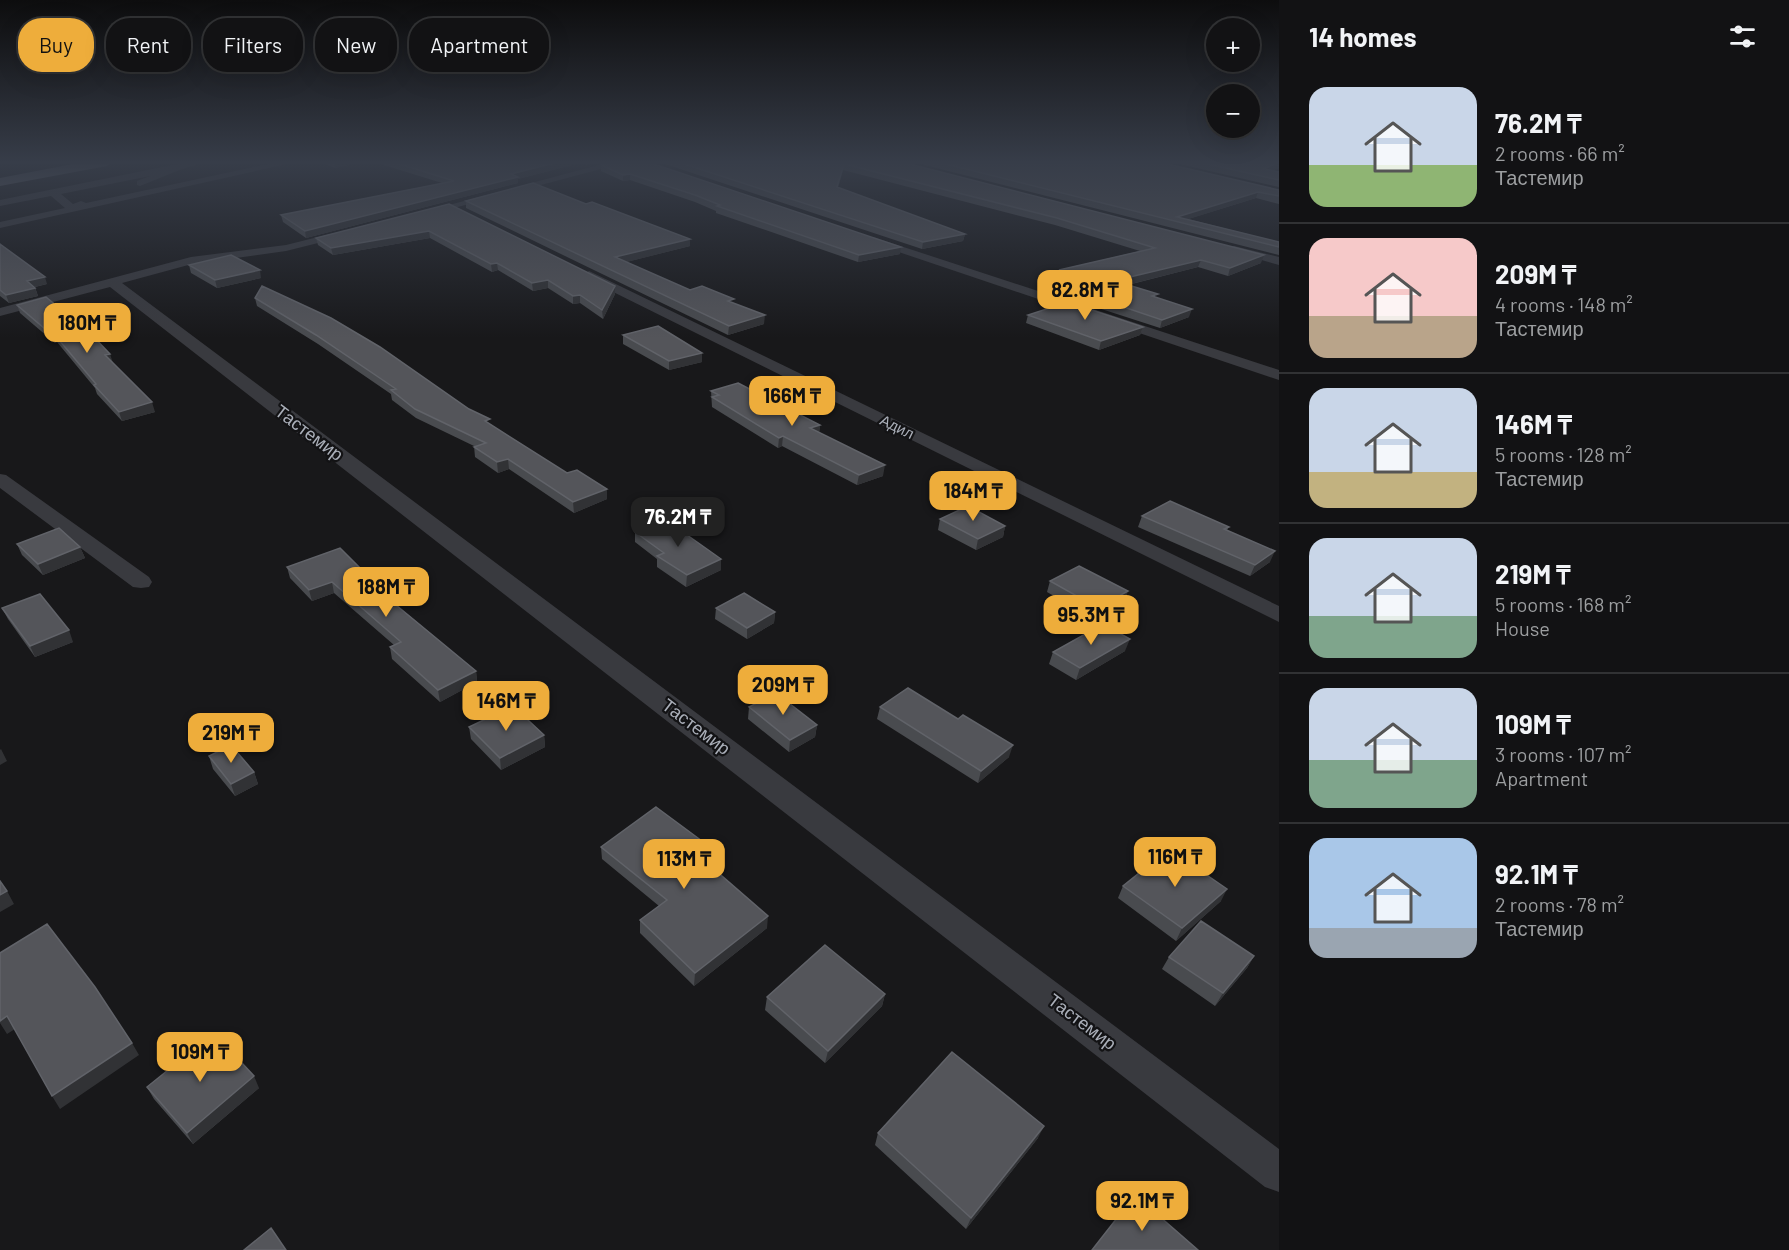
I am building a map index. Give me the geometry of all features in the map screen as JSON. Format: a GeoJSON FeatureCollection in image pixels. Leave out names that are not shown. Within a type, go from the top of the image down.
{"type":"FeatureCollection","features":[{"type":"Feature","properties":{"kind":"street"},"geometry":{"type":"LineString","coordinates":[[0,225],[20,220]]}},
{"type":"Feature","properties":{"kind":"street"},"geometry":{"type":"LineString","coordinates":[[0,312],[191,261],[286,248],[363,228]]}},
{"type":"Feature","properties":{"kind":"street"},"geometry":{"type":"LineString","coordinates":[[864,237],[1279,375]]}},
{"type":"Feature","properties":{"kind":"street"},"geometry":{"type":"LineString","coordinates":[[1222,246],[1279,261]]}},
{"type":"Feature","properties":{"kind":"street","name":"Адил"},"geometry":{"type":"LineString","coordinates":[[580,270],[1279,615]]}},
{"type":"Feature","properties":{"kind":"street","name":"Тастемир"},"geometry":{"type":"LineString","coordinates":[[112,282],[1279,1173]]}},
{"type":"Feature","properties":{"kind":"street"},"geometry":{"type":"LineString","coordinates":[[0,479],[141,582]]}},
{"type":"Feature","properties":{"kind":"building"},"geometry":{"type":"Polygon","coordinates":[[[289,220],[347,220],[305,231],[289,220]]]}},
{"type":"Feature","properties":{"kind":"building"},"geometry":{"type":"Polygon","coordinates":[[[385,220],[482,220],[615,286],[602,310],[580,295],[573,296],[548,280],[532,283],[497,263],[491,264],[429,231],[331,248],[316,238],[385,220]]]}},
{"type":"Feature","properties":{"kind":"building"},"geometry":{"type":"Polygon","coordinates":[[[507,220],[641,220],[690,239],[615,257],[690,290],[702,286],[734,299],[728,301],[765,315],[729,326],[507,220]]]}},
{"type":"Feature","properties":{"kind":"building"},"geometry":{"type":"Polygon","coordinates":[[[759,220],[822,220],[901,247],[859,255],[759,220]]]}},
{"type":"Feature","properties":{"kind":"building"},"geometry":{"type":"Polygon","coordinates":[[[857,220],[928,220],[965,234],[923,242],[857,220]]]}},
{"type":"Feature","properties":{"kind":"building"},"geometry":{"type":"Polygon","coordinates":[[[1065,220],[1129,220],[1264,255],[1230,268],[1201,260],[1105,283],[1059,270],[1155,248],[1065,220]]]}},
{"type":"Feature","properties":{"kind":"building"},"geometry":{"type":"Polygon","coordinates":[[[1172,220],[1191,220],[1279,242],[1279,247],[1172,220]]]}},
{"type":"Feature","properties":{"kind":"building"},"geometry":{"type":"Polygon","coordinates":[[[0,244],[45,277],[27,281],[35,288],[6,295],[0,290],[0,244]]]}},
{"type":"Feature","properties":{"kind":"building"},"geometry":{"type":"Polygon","coordinates":[[[231,255],[260,270],[215,280],[189,265],[231,255]]]}},
{"type":"Feature","properties":{"kind":"building"},"geometry":{"type":"Polygon","coordinates":[[[1125,284],[1158,294],[1152,296],[1192,309],[1162,320],[1088,295],[1125,284]]]}},
{"type":"Feature","properties":{"kind":"building"},"geometry":{"type":"Polygon","coordinates":[[[262,286],[331,318],[380,347],[469,409],[490,419],[485,421],[567,473],[577,470],[607,489],[573,502],[508,459],[497,462],[474,447],[486,443],[415,409],[391,390],[396,389],[316,335],[255,298],[262,286]]]}},
{"type":"Feature","properties":{"kind":"building"},"geometry":{"type":"Polygon","coordinates":[[[46,297],[70,317],[74,316],[110,354],[105,355],[152,402],[119,412],[94,385],[96,384],[54,334],[51,334],[17,305],[46,297]]]}},
{"type":"Feature","properties":{"kind":"building"},"geometry":{"type":"Polygon","coordinates":[[[1068,302],[1143,327],[1101,341],[1028,315],[1068,302]]]}},
{"type":"Feature","properties":{"kind":"building"},"geometry":{"type":"Polygon","coordinates":[[[658,326],[702,353],[669,361],[623,335],[658,326]]]}},
{"type":"Feature","properties":{"kind":"building"},"geometry":{"type":"Polygon","coordinates":[[[738,383],[820,425],[810,428],[885,465],[859,475],[783,436],[779,438],[712,397],[719,395],[711,391],[738,383]]]}},
{"type":"Feature","properties":{"kind":"building"},"geometry":{"type":"Polygon","coordinates":[[[1170,501],[1229,527],[1224,529],[1275,551],[1255,565],[1142,516],[1170,501]]]}},
{"type":"Feature","properties":{"kind":"building"},"geometry":{"type":"Polygon","coordinates":[[[968,506],[1005,526],[978,539],[940,519],[968,506]]]}},
{"type":"Feature","properties":{"kind":"building"},"geometry":{"type":"Polygon","coordinates":[[[666,520],[721,559],[687,575],[657,556],[664,553],[635,532],[666,520]]]}},
{"type":"Feature","properties":{"kind":"building"},"geometry":{"type":"Polygon","coordinates":[[[59,528],[80,547],[38,564],[17,544],[59,528]]]}},
{"type":"Feature","properties":{"kind":"building"},"geometry":{"type":"Polygon","coordinates":[[[340,548],[362,570],[356,572],[476,671],[438,690],[390,647],[401,642],[332,582],[309,590],[287,567],[340,548]]]}},
{"type":"Feature","properties":{"kind":"building"},"geometry":{"type":"Polygon","coordinates":[[[1079,566],[1128,591],[1098,608],[1050,581],[1079,566]]]}},
{"type":"Feature","properties":{"kind":"building"},"geometry":{"type":"Polygon","coordinates":[[[744,593],[775,612],[747,628],[716,608],[744,593]]]}},
{"type":"Feature","properties":{"kind":"building"},"geometry":{"type":"Polygon","coordinates":[[[40,594],[69,630],[30,646],[2,608],[40,594]]]}},
{"type":"Feature","properties":{"kind":"building"},"geometry":{"type":"Polygon","coordinates":[[[1103,624],[1130,639],[1080,668],[1053,652],[1103,624]]]}},
{"type":"Feature","properties":{"kind":"building"},"geometry":{"type":"Polygon","coordinates":[[[908,688],[958,719],[963,715],[1013,745],[981,771],[880,707],[908,688]]]}},
{"type":"Feature","properties":{"kind":"building"},"geometry":{"type":"Polygon","coordinates":[[[776,693],[817,725],[790,740],[749,707],[776,693]]]}},
{"type":"Feature","properties":{"kind":"building"},"geometry":{"type":"Polygon","coordinates":[[[513,706],[544,735],[500,758],[469,727],[513,706]]]}},
{"type":"Feature","properties":{"kind":"building"},"geometry":{"type":"Polygon","coordinates":[[[231,745],[254,772],[231,784],[209,756],[231,745]]]}},
{"type":"Feature","properties":{"kind":"building"},"geometry":{"type":"Polygon","coordinates":[[[656,807],[710,847],[699,856],[768,916],[695,973],[640,920],[667,900],[601,847],[656,807]]]}},
{"type":"Feature","properties":{"kind":"building"},"geometry":{"type":"Polygon","coordinates":[[[1169,849],[1227,889],[1182,928],[1123,886],[1169,849]]]}},
{"type":"Feature","properties":{"kind":"building"},"geometry":{"type":"Polygon","coordinates":[[[0,881],[7,891],[0,895],[0,881]]]}},
{"type":"Feature","properties":{"kind":"building"},"geometry":{"type":"Polygon","coordinates":[[[1201,921],[1254,956],[1223,993],[1169,957],[1201,921]]]}},
{"type":"Feature","properties":{"kind":"building"},"geometry":{"type":"Polygon","coordinates":[[[47,924],[95,987],[132,1043],[52,1096],[7,1016],[0,1021],[0,953],[47,924]]]}},
{"type":"Feature","properties":{"kind":"building"},"geometry":{"type":"Polygon","coordinates":[[[825,945],[885,994],[828,1051],[767,997],[825,945]]]}},
{"type":"Feature","properties":{"kind":"building"},"geometry":{"type":"Polygon","coordinates":[[[214,1033],[254,1076],[187,1133],[147,1087],[214,1033]]]}},
{"type":"Feature","properties":{"kind":"building"},"geometry":{"type":"Polygon","coordinates":[[[952,1052],[1044,1126],[971,1218],[878,1133],[952,1052]]]}},
{"type":"Feature","properties":{"kind":"building"},"geometry":{"type":"Polygon","coordinates":[[[1135,1195],[1198,1250],[1092,1250],[1135,1195]]]}},
{"type":"Feature","properties":{"kind":"building"},"geometry":{"type":"Polygon","coordinates":[[[271,1228],[286,1250],[244,1250],[271,1228]]]}}]}
